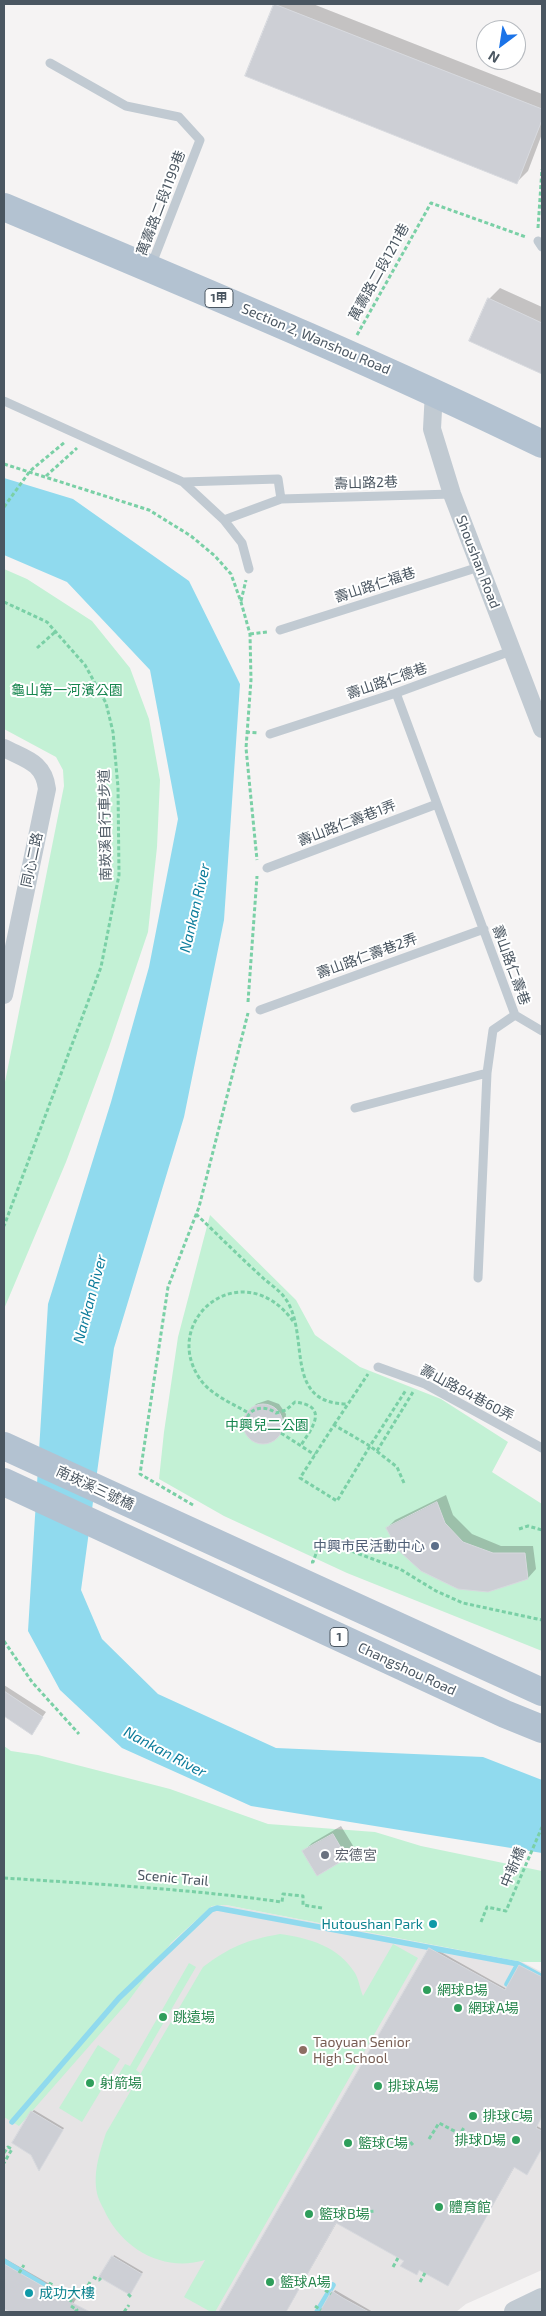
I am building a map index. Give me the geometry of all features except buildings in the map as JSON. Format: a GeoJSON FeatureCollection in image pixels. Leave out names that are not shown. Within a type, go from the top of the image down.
{"type":"FeatureCollection","features":[{"type":"Feature","properties":{"kind":"main road","name":"Section 2, Wanshou Road"},"geometry":{"type":"LineString","coordinates":[[6,210],[347,352],[434,391],[542,444]]}},
{"type":"Feature","properties":{"kind":"main road","name":"南崁溪三號橋"},"geometry":{"type":"LineString","coordinates":[[4,1446],[192,1519]]}},
{"type":"Feature","properties":{"kind":"main road","name":"Changshou Road"},"geometry":{"type":"LineString","coordinates":[[4,1482],[505,1714],[542,1729]]}},
{"type":"Feature","properties":{"kind":"main road"},"geometry":{"type":"LineString","coordinates":[[192,1519],[530,1687]]}},
{"type":"Feature","properties":{"kind":"street","name":"Shoushan Road"},"geometry":{"type":"LineString","coordinates":[[434,391],[432,428],[452,494],[542,729]]}},
{"type":"Feature","properties":{"kind":"street","name":"同心二路"},"geometry":{"type":"LineString","coordinates":[[4,748],[36,764],[46,775],[47,789],[4,994]]}},
{"type":"Feature","properties":{"kind":"street"},"geometry":{"type":"LineString","coordinates":[[515,2312],[542,2299]]}},
{"type":"Feature","properties":{"kind":"lane","name":"萬壽路二段1199巷"},"geometry":{"type":"LineString","coordinates":[[50,63],[126,106],[179,117],[200,140],[150,269]]}},
{"type":"Feature","properties":{"kind":"lane"},"geometry":{"type":"LineString","coordinates":[[4,401],[183,482],[224,520],[242,543],[249,570]]}},
{"type":"Feature","properties":{"kind":"lane"},"geometry":{"type":"LineString","coordinates":[[183,482],[278,479],[281,499]]}},
{"type":"Feature","properties":{"kind":"lane","name":"壽山路2巷"},"geometry":{"type":"LineString","coordinates":[[224,520],[281,499],[452,494]]}},
{"type":"Feature","properties":{"kind":"lane","name":"壽山路仁福巷"},"geometry":{"type":"LineString","coordinates":[[280,630],[479,567]]}},
{"type":"Feature","properties":{"kind":"lane","name":"壽山路仁德巷"},"geometry":{"type":"LineString","coordinates":[[270,734],[396,693],[511,651]]}},
{"type":"Feature","properties":{"kind":"lane","name":"壽山路仁壽巷"},"geometry":{"type":"LineString","coordinates":[[396,693],[515,1015],[492,1030],[487,1073],[478,1278]]}},
{"type":"Feature","properties":{"kind":"lane","name":"壽山路仁壽巷1弄"},"geometry":{"type":"LineString","coordinates":[[268,868],[437,804]]}},
{"type":"Feature","properties":{"kind":"lane","name":"壽山路仁壽巷2弄"},"geometry":{"type":"LineString","coordinates":[[260,1010],[484,929]]}},
{"type":"Feature","properties":{"kind":"lane"},"geometry":{"type":"LineString","coordinates":[[515,1015],[542,1031]]}},
{"type":"Feature","properties":{"kind":"lane"},"geometry":{"type":"LineString","coordinates":[[355,1108],[487,1073]]}},
{"type":"Feature","properties":{"kind":"lane","name":"壽山路84巷60弄"},"geometry":{"type":"LineString","coordinates":[[378,1367],[419,1382],[460,1402],[542,1448]]}},
{"type":"Feature","properties":{"kind":"path"},"geometry":{"type":"LineString","coordinates":[[540,244],[542,169]]}},
{"type":"Feature","properties":{"kind":"path","name":"萬壽路二段1211巷"},"geometry":{"type":"LineString","coordinates":[[347,352],[431,203],[540,244]]}},
{"type":"Feature","properties":{"kind":"path"},"geometry":{"type":"LineString","coordinates":[[4,507],[30,471],[75,434]]}},
{"type":"Feature","properties":{"kind":"path"},"geometry":{"type":"LineString","coordinates":[[46,476],[81,444]]}},
{"type":"Feature","properties":{"kind":"path"},"geometry":{"type":"LineString","coordinates":[[4,464],[149,510],[191,536],[216,556],[230,574],[241,602],[250,634],[251,680],[246,748],[258,857],[248,1013],[196,1214],[168,1287],[140,1474],[192,1519]]}},
{"type":"Feature","properties":{"kind":"path"},"geometry":{"type":"LineString","coordinates":[[241,602],[249,570]]}},
{"type":"Feature","properties":{"kind":"path","name":"南崁溪自行車步道"},"geometry":{"type":"LineString","coordinates":[[4,602],[47,622],[85,665],[106,703],[113,732],[118,787],[120,875],[101,967],[4,1226]]}},
{"type":"Feature","properties":{"kind":"path"},"geometry":{"type":"LineString","coordinates":[[250,634],[280,630]]}},
{"type":"Feature","properties":{"kind":"path"},"geometry":{"type":"LineString","coordinates":[[37,648],[55,632]]}},
{"type":"Feature","properties":{"kind":"path"},"geometry":{"type":"LineString","coordinates":[[196,1214],[288,1301],[299,1335],[303,1376],[308,1386],[321,1398],[337,1404],[348,1404]]}},
{"type":"Feature","properties":{"kind":"path"},"geometry":{"type":"LineString","coordinates":[[247,1412],[214,1392],[200,1380],[189,1359],[189,1347],[198,1316],[208,1303],[223,1295],[235,1292],[251,1293],[264,1295],[275,1301],[294,1322]]}},
{"type":"Feature","properties":{"kind":"path"},"geometry":{"type":"LineString","coordinates":[[373,1377],[368,1373],[300,1478],[337,1501],[406,1389],[398,1387]]}},
{"type":"Feature","properties":{"kind":"path"},"geometry":{"type":"LineString","coordinates":[[377,1451],[419,1382]]}},
{"type":"Feature","properties":{"kind":"path"},"geometry":{"type":"LineString","coordinates":[[248,1430],[246,1425],[248,1416],[258,1408],[271,1409],[276,1413],[286,1410],[295,1402],[304,1403],[314,1410],[316,1418],[301,1445]]}},
{"type":"Feature","properties":{"kind":"path"},"geometry":{"type":"LineString","coordinates":[[334,1425],[370,1446],[397,1467],[404,1483]]}},
{"type":"Feature","properties":{"kind":"path"},"geometry":{"type":"LineString","coordinates":[[281,1433],[315,1455]]}},
{"type":"Feature","properties":{"kind":"path"},"geometry":{"type":"LineString","coordinates":[[519,1529],[528,1526],[542,1530]]}},
{"type":"Feature","properties":{"kind":"path"},"geometry":{"type":"LineString","coordinates":[[305,1559],[313,1562],[321,1540],[400,1569],[436,1591],[463,1603],[542,1620]]}},
{"type":"Feature","properties":{"kind":"path"},"geometry":{"type":"LineString","coordinates":[[4,1641],[32,1682],[79,1734]]}},
{"type":"Feature","properties":{"kind":"path","name":"中新橋"},"geometry":{"type":"LineString","coordinates":[[481,1922],[487,1907],[506,1911],[542,1827]]}},
{"type":"Feature","properties":{"kind":"path","name":"Scenic Trail"},"geometry":{"type":"LineString","coordinates":[[4,1878],[120,1884],[216,1893],[282,1902],[284,1894],[303,1896],[303,1905],[322,1908]]}},
{"type":"Feature","properties":{"kind":"path"},"geometry":{"type":"LineString","coordinates":[[430,2139],[439,2123],[460,2134],[465,2126]]}},
{"type":"Feature","properties":{"kind":"path"},"geometry":{"type":"LineString","coordinates":[[406,2137],[414,2145]]}},
{"type":"Feature","properties":{"kind":"path"},"geometry":{"type":"LineString","coordinates":[[4,2153],[8,2147],[12,2149],[4,2163]]}},
{"type":"Feature","properties":{"kind":"path"},"geometry":{"type":"LineString","coordinates":[[363,2212],[376,2211]]}},
{"type":"Feature","properties":{"kind":"path"},"geometry":{"type":"LineString","coordinates":[[392,2267],[398,2258]]}},
{"type":"Feature","properties":{"kind":"path"},"geometry":{"type":"LineString","coordinates":[[19,2273],[24,2264]]}},
{"type":"Feature","properties":{"kind":"path"},"geometry":{"type":"LineString","coordinates":[[420,2282],[425,2273]]}},
{"type":"Feature","properties":{"kind":"path"},"geometry":{"type":"LineString","coordinates":[[93,2277],[99,2280],[100,2278]]}},
{"type":"Feature","properties":{"kind":"path"},"geometry":{"type":"LineString","coordinates":[[44,2287],[48,2280],[51,2284],[53,2281]]}},
{"type":"Feature","properties":{"kind":"path"},"geometry":{"type":"LineString","coordinates":[[82,2297],[90,2282]]}},
{"type":"Feature","properties":{"kind":"path"},"geometry":{"type":"LineString","coordinates":[[75,2293],[71,2304],[77,2310],[75,2312]]}},
{"type":"Feature","properties":{"kind":"path"},"geometry":{"type":"LineString","coordinates":[[128,2294],[132,2298]]}},
{"type":"Feature","properties":{"kind":"path"},"geometry":{"type":"LineString","coordinates":[[124,2312],[129,2304]]}},
{"type":"Feature","properties":{"kind":"shaded area","name":"Taoyuan Senior High School"},"geometry":{"type":"Polygon","coordinates":[[[226,1905],[522,1962],[542,1972],[542,2270],[466,2304],[456,2312],[4,2312],[4,2110],[171,1943],[212,1906],[226,1905]]]}},
{"type":"Feature","properties":{"kind":"green space","name":"龜山第一河濱公園"},"geometry":{"type":"Polygon","coordinates":[[[4,569],[27,579],[92,621],[130,668],[149,719],[160,780],[157,847],[148,932],[109,1047],[66,1162],[4,1309],[4,1087],[64,786],[63,770],[56,757],[4,729],[4,569]]]}},
{"type":"Feature","properties":{"kind":"green space","name":"中興兒二公園"},"geometry":{"type":"Polygon","coordinates":[[[210,1215],[296,1300],[315,1335],[360,1367],[441,1399],[508,1442],[492,1472],[542,1504],[542,1651],[347,1573],[224,1516],[159,1479],[178,1337],[210,1215]]]}},
{"type":"Feature","properties":{"kind":"green space","name":"Hutoushan Park"},"geometry":{"type":"Polygon","coordinates":[[[4,1746],[11,1751],[38,1755],[170,1789],[268,1824],[375,1832],[421,1846],[542,1871],[542,1962],[522,1962],[226,1905],[212,1906],[171,1943],[127,2003],[19,2126],[4,2117],[4,1746]]]}},
{"type":"Feature","properties":{"kind":"green space"},"geometry":{"type":"Polygon","coordinates":[[[280,1934],[312,1941],[340,1956],[355,1973],[363,1996],[393,1944],[418,1958],[215,2312],[211,2312],[184,2297],[205,2260],[175,2263],[161,2260],[135,2248],[114,2227],[98,2197],[96,2189],[97,2165],[106,2133],[203,1967],[239,1945],[280,1934]]]}},
{"type":"Feature","properties":{"kind":"green space","name":"跳遠場"},"geometry":{"type":"Polygon","coordinates":[[[189,1963],[196,1967],[136,2070],[140,2073],[128,2092],[114,2083],[125,2064],[130,2066],[189,1963]]]}},
{"type":"Feature","properties":{"kind":"green space","name":"射箭場"},"geometry":{"type":"Polygon","coordinates":[[[98,2045],[120,2059],[82,2122],[59,2108],[98,2045]]]}},
{"type":"Feature","properties":{"kind":"water","name":"Nankan River"},"geometry":{"type":"Polygon","coordinates":[[[4,478],[73,499],[189,581],[240,684],[224,920],[184,1117],[114,1348],[81,1590],[102,1639],[158,1694],[276,1748],[483,1757],[542,1780],[542,1853],[251,1806],[122,1748],[60,1690],[28,1631],[48,1304],[111,1102],[149,967],[178,819],[150,670],[67,582],[4,555],[4,478]]]}},
{"type":"Feature","properties":{"kind":"waterway"},"geometry":{"type":"LineString","coordinates":[[12,2122],[119,1998],[211,1910],[217,1908],[518,1964],[542,1977]]}},
{"type":"Feature","properties":{"kind":"waterway"},"geometry":{"type":"LineString","coordinates":[[507,1984],[518,1964]]}},
{"type":"Feature","properties":{"kind":"waterway"},"geometry":{"type":"LineString","coordinates":[[4,2261],[44,2285]]}},
{"type":"Feature","properties":{"kind":"waterway"},"geometry":{"type":"LineString","coordinates":[[317,2312],[333,2285]]}},
{"type":"Feature","properties":{"kind":"place","name":"中興市民活動中心"},"geometry":{"type":"Point","coordinates":[435,1546]}},
{"type":"Feature","properties":{"kind":"place","name":"宏德宮"},"geometry":{"type":"Point","coordinates":[325,1855]}},
{"type":"Feature","properties":{"kind":"place","name":"Hutoushan Park"},"geometry":{"type":"Point","coordinates":[433,1924]}},
{"type":"Feature","properties":{"kind":"place","name":"網球B場"},"geometry":{"type":"Point","coordinates":[427,1990]}},
{"type":"Feature","properties":{"kind":"place","name":"網球A場"},"geometry":{"type":"Point","coordinates":[458,2008]}},
{"type":"Feature","properties":{"kind":"place","name":"跳遠場"},"geometry":{"type":"Point","coordinates":[163,2017]}},
{"type":"Feature","properties":{"kind":"place","name":"Taoyuan Senior High School"},"geometry":{"type":"Point","coordinates":[303,2050]}},
{"type":"Feature","properties":{"kind":"place","name":"射箭場"},"geometry":{"type":"Point","coordinates":[90,2083]}},
{"type":"Feature","properties":{"kind":"place","name":"排球A場"},"geometry":{"type":"Point","coordinates":[378,2086]}},
{"type":"Feature","properties":{"kind":"place","name":"排球C場"},"geometry":{"type":"Point","coordinates":[473,2116]}},
{"type":"Feature","properties":{"kind":"place","name":"排球D場"},"geometry":{"type":"Point","coordinates":[516,2140]}},
{"type":"Feature","properties":{"kind":"place","name":"籃球C場"},"geometry":{"type":"Point","coordinates":[348,2143]}},
{"type":"Feature","properties":{"kind":"place","name":"體育館"},"geometry":{"type":"Point","coordinates":[439,2207]}},
{"type":"Feature","properties":{"kind":"place","name":"籃球B場"},"geometry":{"type":"Point","coordinates":[309,2214]}},
{"type":"Feature","properties":{"kind":"place","name":"籃球A場"},"geometry":{"type":"Point","coordinates":[270,2282]}},
{"type":"Feature","properties":{"kind":"place","name":"成功大樓"},"geometry":{"type":"Point","coordinates":[29,2293]}}]}
